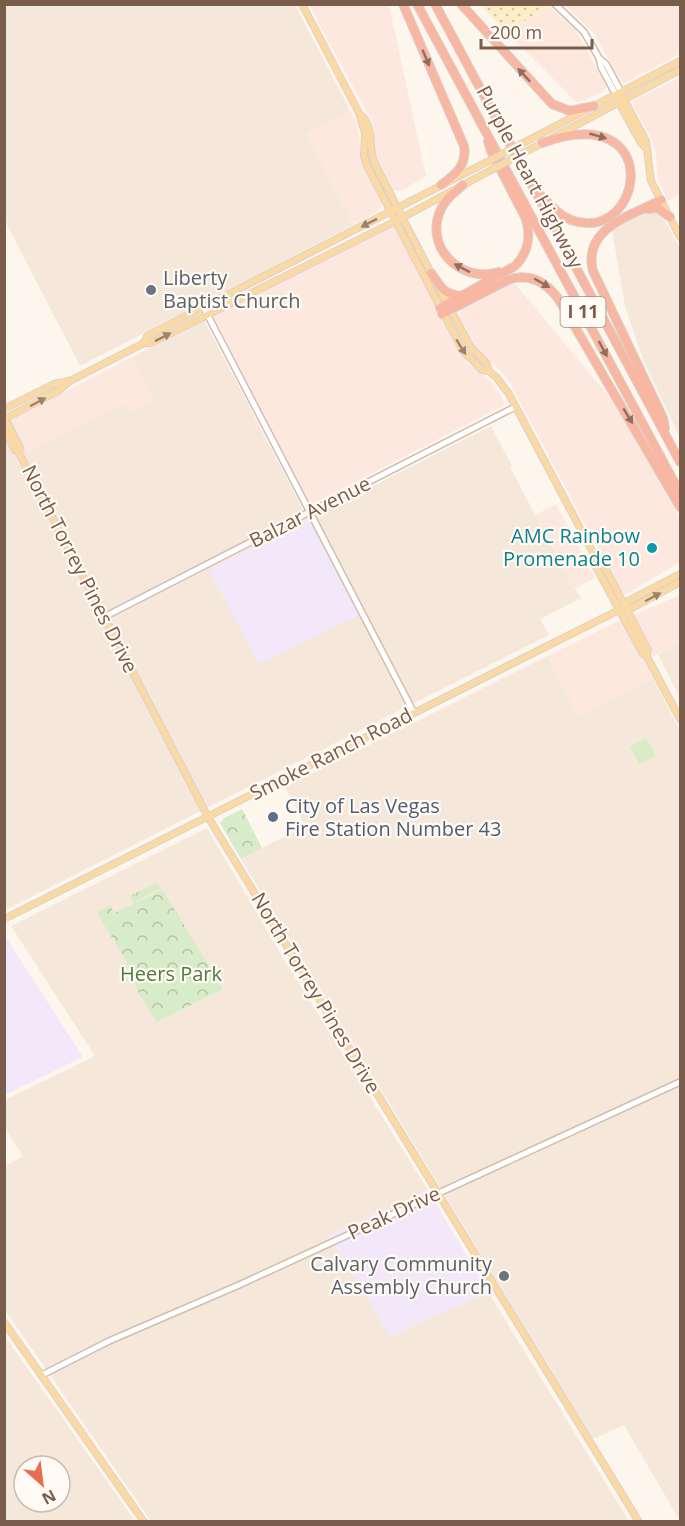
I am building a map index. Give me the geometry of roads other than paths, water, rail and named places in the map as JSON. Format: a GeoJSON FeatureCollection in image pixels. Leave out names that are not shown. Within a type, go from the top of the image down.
{"type":"FeatureCollection","features":[{"type":"Feature","properties":{"kind":"highway"},"geometry":{"type":"LineString","coordinates":[[403,4],[464,147],[463,165],[457,173],[441,185]]}},
{"type":"Feature","properties":{"kind":"highway","name":"Purple Heart Highway"},"geometry":{"type":"LineString","coordinates":[[417,4],[681,493]]}},
{"type":"Feature","properties":{"kind":"highway","name":"Purple Heart Highway"},"geometry":{"type":"LineString","coordinates":[[435,4],[531,187],[681,462]]}},
{"type":"Feature","properties":{"kind":"highway"},"geometry":{"type":"LineString","coordinates":[[461,4],[552,104],[570,111],[594,106]]}},
{"type":"Feature","properties":{"kind":"highway"},"geometry":{"type":"LineString","coordinates":[[445,309],[520,261],[528,242],[527,223],[490,151],[486,130]]}},
{"type":"Feature","properties":{"kind":"highway"},"geometry":{"type":"LineString","coordinates":[[531,187],[560,214],[572,220],[585,222],[598,221],[613,213],[622,204],[630,188],[630,171],[626,158],[619,147],[605,137],[584,133],[542,143]]}},
{"type":"Feature","properties":{"kind":"highway"},"geometry":{"type":"LineString","coordinates":[[464,185],[445,202],[437,222],[437,236],[441,249],[455,266],[480,275],[489,275],[506,269],[514,263],[523,249],[527,238],[527,223]]}},
{"type":"Feature","properties":{"kind":"highway"},"geometry":{"type":"LineString","coordinates":[[661,200],[604,230],[595,241],[591,262],[663,418],[667,438]]}},
{"type":"Feature","properties":{"kind":"highway"},"geometry":{"type":"LineString","coordinates":[[646,208],[658,208],[670,217]]}},
{"type":"Feature","properties":{"kind":"highway"},"geometry":{"type":"LineString","coordinates":[[431,273],[445,292],[462,296]]}},
{"type":"Feature","properties":{"kind":"highway"},"geometry":{"type":"LineString","coordinates":[[445,309],[517,277],[532,278],[548,286],[561,303],[681,507]]}},
{"type":"Feature","properties":{"kind":"main road"},"geometry":{"type":"LineString","coordinates":[[302,4],[359,113],[364,134],[366,161],[391,212],[445,309],[470,346],[503,386],[597,560],[602,562],[643,654],[646,655],[681,719]]}},
{"type":"Feature","properties":{"kind":"main road"},"geometry":{"type":"LineString","coordinates":[[4,420],[58,392],[70,381],[144,343],[151,343],[276,270],[681,61]]}},
{"type":"Feature","properties":{"kind":"main road"},"geometry":{"type":"LineString","coordinates":[[276,270],[283,270],[308,261],[403,217],[658,82],[667,74],[681,69]]}},
{"type":"Feature","properties":{"kind":"main road"},"geometry":{"type":"LineString","coordinates":[[618,93],[648,154],[651,181],[681,237]]}},
{"type":"Feature","properties":{"kind":"main road"},"geometry":{"type":"LineString","coordinates":[[359,113],[365,118],[370,130],[373,158],[431,273],[445,309]]}},
{"type":"Feature","properties":{"kind":"main road"},"geometry":{"type":"LineString","coordinates":[[206,311],[261,288],[308,261],[347,234]]}},
{"type":"Feature","properties":{"kind":"main road"},"geometry":{"type":"LineString","coordinates":[[261,288],[263,277]]}},
{"type":"Feature","properties":{"kind":"main road"},"geometry":{"type":"LineString","coordinates":[[4,409],[54,384],[70,381]]}},
{"type":"Feature","properties":{"kind":"main road","name":"North Torrey Pines Drive"},"geometry":{"type":"LineString","coordinates":[[4,420],[20,448],[18,451]]}},
{"type":"Feature","properties":{"kind":"main road","name":"North Torrey Pines Drive"},"geometry":{"type":"LineString","coordinates":[[4,430],[15,450],[18,451],[208,817],[639,1521]]}},
{"type":"Feature","properties":{"kind":"main road","name":"Smoke Ranch Road"},"geometry":{"type":"LineString","coordinates":[[4,920],[622,608],[628,601],[681,574]]}},
{"type":"Feature","properties":{"kind":"main road","name":"Smoke Ranch Road"},"geometry":{"type":"LineString","coordinates":[[622,608],[632,608],[681,582]]}},
{"type":"Feature","properties":{"kind":"main road"},"geometry":{"type":"LineString","coordinates":[[4,1322],[144,1521]]}},
{"type":"Feature","properties":{"kind":"street"},"geometry":{"type":"LineString","coordinates":[[555,4],[584,32],[599,58],[601,67],[618,93]]}},
{"type":"Feature","properties":{"kind":"street"},"geometry":{"type":"LineString","coordinates":[[206,311],[414,712]]}},
{"type":"Feature","properties":{"kind":"street","name":"Balzar Avenue"},"geometry":{"type":"LineString","coordinates":[[104,616],[515,407]]}},
{"type":"Feature","properties":{"kind":"street","name":"Peak Drive"},"geometry":{"type":"LineString","coordinates":[[42,1375],[109,1341],[228,1290],[681,1082]]}},
{"type":"Feature","properties":{"kind":"place","name":"Liberty Baptist Church"},"geometry":{"type":"Point","coordinates":[151,290]}},
{"type":"Feature","properties":{"kind":"place","name":"AMC Rainbow Promenade 10"},"geometry":{"type":"Point","coordinates":[652,548]}},
{"type":"Feature","properties":{"kind":"place","name":"City of Las Vegas Fire Station Number 43"},"geometry":{"type":"Point","coordinates":[273,817]}},
{"type":"Feature","properties":{"kind":"place","name":"Calvary Community Assembly Church"},"geometry":{"type":"Point","coordinates":[504,1276]}},
{"type":"Feature","properties":{"kind":"park label","name":"Heers Park"},"geometry":{"type":"Point","coordinates":[171,974]}}]}
